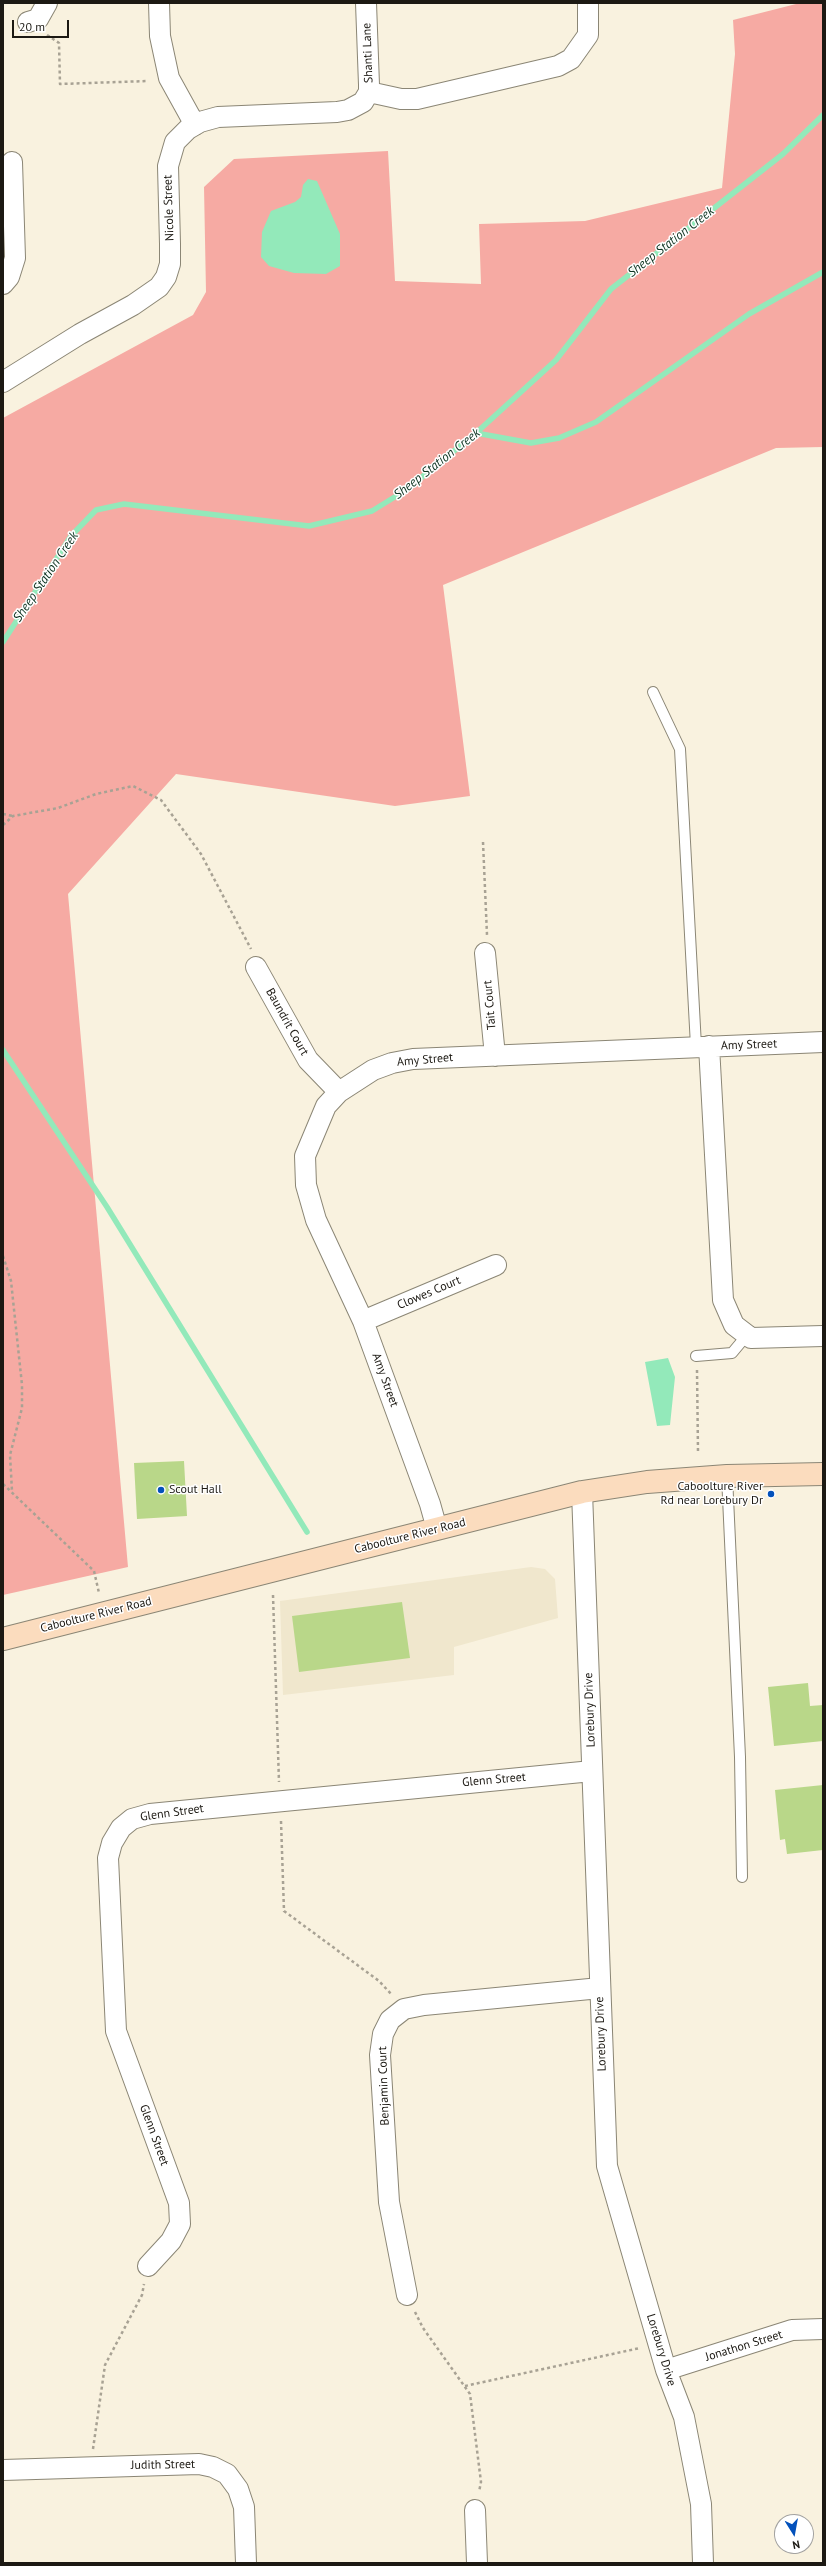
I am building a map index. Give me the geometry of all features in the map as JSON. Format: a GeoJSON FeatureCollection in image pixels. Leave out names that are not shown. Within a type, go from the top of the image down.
{"type":"FeatureCollection","features":[{"type":"Feature","properties":{"kind":"main road","name":"Caboolture River Road"},"geometry":{"type":"LineString","coordinates":[[3,1639],[582,1492],[648,1482],[727,1476],[823,1474]]}},
{"type":"Feature","properties":{"kind":"street"},"geometry":{"type":"LineString","coordinates":[[28,22],[38,19],[47,3]]}},
{"type":"Feature","properties":{"kind":"street"},"geometry":{"type":"LineString","coordinates":[[158,3],[160,36],[169,78],[195,125]]}},
{"type":"Feature","properties":{"kind":"street","name":"Shanti Lane"},"geometry":{"type":"LineString","coordinates":[[366,3],[366,97]]}},
{"type":"Feature","properties":{"kind":"street"},"geometry":{"type":"LineString","coordinates":[[366,97],[417,99],[558,66],[571,60],[588,35],[588,3]]}},
{"type":"Feature","properties":{"kind":"street","name":"Nicole Street"},"geometry":{"type":"LineString","coordinates":[[3,382],[80,334],[150,294],[166,277],[170,264],[169,158],[178,139],[195,125],[218,117],[337,112],[348,110],[366,97]]}},
{"type":"Feature","properties":{"kind":"street"},"geometry":{"type":"LineString","coordinates":[[3,284],[9,278],[15,258],[12,162]]}},
{"type":"Feature","properties":{"kind":"street","name":"Tait Court"},"geometry":{"type":"LineString","coordinates":[[485,953],[495,1056]]}},
{"type":"Feature","properties":{"kind":"street","name":"Baundrit Court"},"geometry":{"type":"LineString","coordinates":[[256,967],[308,1060],[339,1092]]}},
{"type":"Feature","properties":{"kind":"street","name":"Amy Street"},"geometry":{"type":"LineString","coordinates":[[437,1529],[430,1504],[363,1321],[316,1220],[306,1185],[305,1156],[320,1117],[339,1092],[355,1080],[392,1063],[413,1059],[823,1042]]}},
{"type":"Feature","properties":{"kind":"street"},"geometry":{"type":"LineString","coordinates":[[703,1046],[723,1300],[734,1325],[751,1338],[823,1336]]}},
{"type":"Feature","properties":{"kind":"street","name":"Clowes Court"},"geometry":{"type":"LineString","coordinates":[[363,1321],[496,1264]]}},
{"type":"Feature","properties":{"kind":"street","name":"Lorebury Drive"},"geometry":{"type":"LineString","coordinates":[[582,1492],[607,2166],[666,2370],[684,2417],[701,2504],[703,2563]]}},
{"type":"Feature","properties":{"kind":"street","name":"Glenn Street"},"geometry":{"type":"LineString","coordinates":[[148,2266],[171,2241],[180,2224],[179,2203],[116,2031],[108,1858],[112,1842],[121,1828],[132,1819],[150,1814],[592,1771]]}},
{"type":"Feature","properties":{"kind":"street","name":"Benjamin Court"},"geometry":{"type":"LineString","coordinates":[[407,2295],[389,2202],[380,2055],[383,2034],[390,2020],[404,2009],[424,2004],[600,1988]]}},
{"type":"Feature","properties":{"kind":"street","name":"Jonathon Street"},"geometry":{"type":"LineString","coordinates":[[666,2370],[792,2330],[823,2329]]}},
{"type":"Feature","properties":{"kind":"street","name":"Judith Street"},"geometry":{"type":"LineString","coordinates":[[3,2470],[199,2464],[227,2474],[238,2489],[244,2507],[246,2563]]}},
{"type":"Feature","properties":{"kind":"street"},"geometry":{"type":"LineString","coordinates":[[475,2510],[477,2563]]}},
{"type":"Feature","properties":{"kind":"lane"},"geometry":{"type":"LineString","coordinates":[[653,692],[680,749],[703,1046]]}},
{"type":"Feature","properties":{"kind":"lane"},"geometry":{"type":"LineString","coordinates":[[696,1356],[732,1353],[747,1335]]}},
{"type":"Feature","properties":{"kind":"lane"},"geometry":{"type":"LineString","coordinates":[[727,1476],[740,1757],[742,1877]]}},
{"type":"Feature","properties":{"kind":"path"},"geometry":{"type":"LineString","coordinates":[[28,22],[59,43],[60,84],[148,80]]}},
{"type":"Feature","properties":{"kind":"path"},"geometry":{"type":"LineString","coordinates":[[3,814],[13,816],[58,808],[96,794],[133,786],[161,800],[201,854],[249,941],[256,967]]}},
{"type":"Feature","properties":{"kind":"path"},"geometry":{"type":"LineString","coordinates":[[3,825],[13,816]]}},
{"type":"Feature","properties":{"kind":"path"},"geometry":{"type":"LineString","coordinates":[[483,842],[487,933],[485,953]]}},
{"type":"Feature","properties":{"kind":"path"},"geometry":{"type":"LineString","coordinates":[[3,1256],[11,1281],[22,1385],[22,1408],[10,1455],[12,1492]]}},
{"type":"Feature","properties":{"kind":"path"},"geometry":{"type":"LineString","coordinates":[[698,1452],[697,1368],[707,1363],[707,1355]]}},
{"type":"Feature","properties":{"kind":"path"},"geometry":{"type":"LineString","coordinates":[[3,1484],[94,1571],[99,1593]]}},
{"type":"Feature","properties":{"kind":"path"},"geometry":{"type":"LineString","coordinates":[[90,2467],[105,2365],[142,2294],[148,2266]]}},
{"type":"Feature","properties":{"kind":"path"},"geometry":{"type":"LineString","coordinates":[[407,2295],[424,2328],[470,2394],[481,2482],[475,2510]]}},
{"type":"Feature","properties":{"kind":"path"},"geometry":{"type":"LineString","coordinates":[[465,2386],[659,2344]]}},
{"type":"Feature","properties":{"kind":"shaded area"},"geometry":{"type":"Polygon","coordinates":[[[800,3],[823,3],[823,447],[776,448],[443,585],[470,796],[395,806],[176,774],[68,894],[128,1567],[3,1595],[3,418],[193,315],[206,292],[204,187],[234,159],[388,151],[395,281],[481,284],[479,224],[585,221],[722,188],[735,54],[733,20],[800,3]]]}},
{"type":"Feature","properties":{"kind":"shaded area"},"geometry":{"type":"Polygon","coordinates":[[[308,179],[317,181],[340,234],[340,266],[326,274],[294,273],[269,266],[261,257],[262,232],[271,211],[295,202],[301,197],[303,185],[308,179]]]}},
{"type":"Feature","properties":{"kind":"shaded area"},"geometry":{"type":"Polygon","coordinates":[[[668,1358],[675,1377],[670,1425],[657,1426],[645,1362],[668,1358]]]}},
{"type":"Feature","properties":{"kind":"shaded area"},"geometry":{"type":"Polygon","coordinates":[[[531,1567],[545,1569],[555,1579],[558,1618],[454,1647],[454,1675],[283,1695],[280,1601],[531,1567]]]}},
{"type":"Feature","properties":{"kind":"building","name":"Scout Hall"},"geometry":{"type":"Polygon","coordinates":[[[184,1461],[187,1516],[137,1519],[134,1463],[184,1461]]]}},
{"type":"Feature","properties":{"kind":"building"},"geometry":{"type":"Polygon","coordinates":[[[402,1602],[410,1658],[299,1672],[292,1616],[402,1602]]]}},
{"type":"Feature","properties":{"kind":"building"},"geometry":{"type":"Polygon","coordinates":[[[808,1683],[810,1706],[823,1705],[823,1741],[774,1746],[768,1687],[808,1683]]]}},
{"type":"Feature","properties":{"kind":"building"},"geometry":{"type":"Polygon","coordinates":[[[823,1785],[823,1850],[787,1854],[785,1839],[780,1840],[775,1790],[823,1785]]]}},
{"type":"Feature","properties":{"kind":"waterway","name":"Sheep Station Creek"},"geometry":{"type":"LineString","coordinates":[[3,642],[71,536],[96,510],[124,504],[309,526],[372,511],[406,490],[476,433],[556,360],[611,289],[783,154],[823,115]]}},
{"type":"Feature","properties":{"kind":"waterway"},"geometry":{"type":"LineString","coordinates":[[476,433],[531,443],[559,438],[596,422],[749,314],[823,272]]}},
{"type":"Feature","properties":{"kind":"waterway"},"geometry":{"type":"LineString","coordinates":[[3,1050],[107,1207],[307,1532]]}},
{"type":"Feature","properties":{"kind":"place","name":"Scout Hall"},"geometry":{"type":"Point","coordinates":[161,1490]}},
{"type":"Feature","properties":{"kind":"place","name":"Caboolture River Rd near Lorebury Dr"},"geometry":{"type":"Point","coordinates":[771,1494]}}]}
